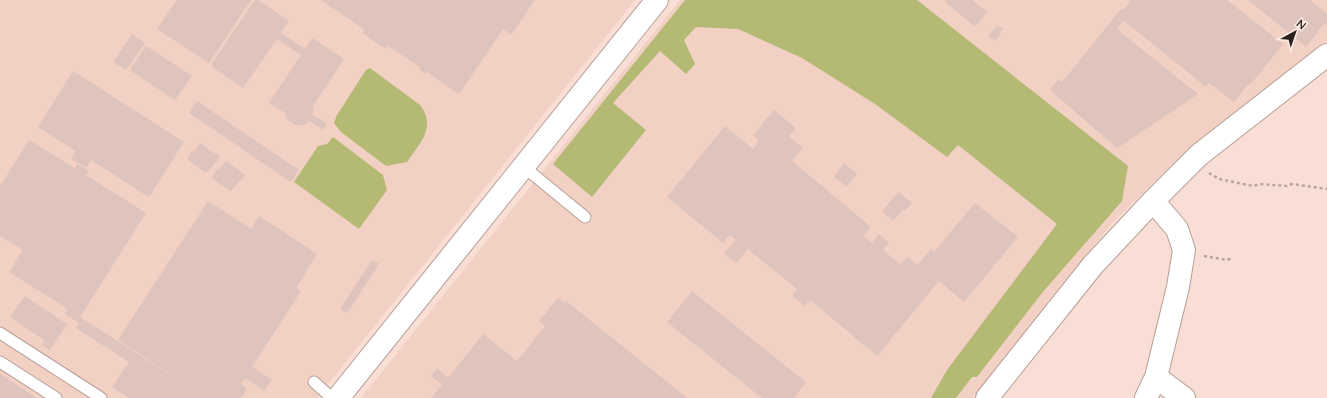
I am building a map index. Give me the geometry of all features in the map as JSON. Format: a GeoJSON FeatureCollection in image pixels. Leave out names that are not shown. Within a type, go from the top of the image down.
{"type":"FeatureCollection","features":[{"type":"Feature","properties":{"kind":"street"},"geometry":{"type":"LineString","coordinates":[[338,398],[657,0]]}},
{"type":"Feature","properties":{"kind":"street"},"geometry":{"type":"LineString","coordinates":[[987,398],[1093,265],[1153,201],[1192,162],[1327,55]]}},
{"type":"Feature","properties":{"kind":"street"},"geometry":{"type":"LineString","coordinates":[[1146,398],[1156,377],[1178,287],[1184,252],[1177,229],[1153,201]]}},
{"type":"Feature","properties":{"kind":"street"},"geometry":{"type":"LineString","coordinates":[[1156,377],[1184,398]]}},
{"type":"Feature","properties":{"kind":"lane"},"geometry":{"type":"LineString","coordinates":[[524,167],[585,217]]}},
{"type":"Feature","properties":{"kind":"lane"},"geometry":{"type":"LineString","coordinates":[[0,333],[101,398]]}},
{"type":"Feature","properties":{"kind":"lane"},"geometry":{"type":"LineString","coordinates":[[0,362],[56,398]]}},
{"type":"Feature","properties":{"kind":"lane"},"geometry":{"type":"LineString","coordinates":[[314,382],[332,398]]}},
{"type":"Feature","properties":{"kind":"path"},"geometry":{"type":"LineString","coordinates":[[1192,162],[1219,179],[1253,186],[1260,184],[1287,186],[1292,184],[1327,189]]}},
{"type":"Feature","properties":{"kind":"path"},"geometry":{"type":"LineString","coordinates":[[1184,252],[1227,260],[1232,258]]}},
{"type":"Feature","properties":{"kind":"shaded area"},"geometry":{"type":"Polygon","coordinates":[[[0,0],[635,0],[317,398],[0,398],[0,0]]]}},
{"type":"Feature","properties":{"kind":"shaded area"},"geometry":{"type":"Polygon","coordinates":[[[680,0],[1327,0],[1327,41],[1181,156],[1114,221],[1048,301],[973,398],[361,398],[680,0]]]}},
{"type":"Feature","properties":{"kind":"green space"},"geometry":{"type":"Polygon","coordinates":[[[685,0],[917,0],[1128,166],[1122,201],[1042,293],[977,377],[972,377],[956,398],[931,398],[947,370],[1057,224],[958,145],[947,157],[875,104],[802,58],[738,29],[696,27],[684,40],[695,64],[686,74],[660,51],[613,103],[646,130],[592,197],[553,164],[685,0]]]}},
{"type":"Feature","properties":{"kind":"green space"},"geometry":{"type":"Polygon","coordinates":[[[370,68],[420,105],[425,113],[427,128],[425,135],[407,162],[386,166],[341,132],[334,123],[337,115],[366,70],[370,68]]]}},
{"type":"Feature","properties":{"kind":"green space"},"geometry":{"type":"Polygon","coordinates":[[[333,137],[383,175],[387,190],[359,229],[294,182],[318,146],[327,144],[333,137]]]}},
{"type":"Feature","properties":{"kind":"building"},"geometry":{"type":"Polygon","coordinates":[[[177,0],[251,0],[209,63],[157,29],[177,0]]]}},
{"type":"Feature","properties":{"kind":"building"},"geometry":{"type":"Polygon","coordinates":[[[255,0],[258,0],[289,21],[281,33],[305,49],[312,38],[344,59],[313,106],[313,115],[327,124],[323,130],[310,121],[304,125],[295,125],[287,119],[285,113],[269,103],[301,55],[277,39],[243,88],[212,67],[213,62],[255,0]]]}},
{"type":"Feature","properties":{"kind":"building"},"geometry":{"type":"Polygon","coordinates":[[[321,0],[535,0],[511,35],[503,29],[459,94],[427,72],[425,74],[419,69],[420,67],[388,46],[386,49],[362,33],[364,29],[321,0]]]}},
{"type":"Feature","properties":{"kind":"building"},"geometry":{"type":"Polygon","coordinates":[[[946,0],[972,0],[987,12],[975,27],[945,2],[946,0]]]}},
{"type":"Feature","properties":{"kind":"building"},"geometry":{"type":"Polygon","coordinates":[[[1131,0],[1227,0],[1283,44],[1250,85],[1248,84],[1234,102],[1209,83],[1206,87],[1124,21],[1117,29],[1198,94],[1117,148],[1050,90],[1058,79],[1062,82],[1121,9],[1124,10],[1131,0]]]}},
{"type":"Feature","properties":{"kind":"building"},"geometry":{"type":"Polygon","coordinates":[[[1248,0],[1310,0],[1327,14],[1327,26],[1324,24],[1306,47],[1248,0]]]}},
{"type":"Feature","properties":{"kind":"building"},"geometry":{"type":"Polygon","coordinates":[[[998,25],[1003,29],[995,41],[988,36],[998,25]]]}},
{"type":"Feature","properties":{"kind":"building"},"geometry":{"type":"Polygon","coordinates":[[[132,34],[145,43],[126,70],[113,62],[132,34]]]}},
{"type":"Feature","properties":{"kind":"building"},"geometry":{"type":"Polygon","coordinates":[[[146,46],[192,76],[175,100],[130,70],[146,46]]]}},
{"type":"Feature","properties":{"kind":"building"},"geometry":{"type":"Polygon","coordinates":[[[73,71],[184,142],[149,197],[91,160],[86,168],[71,159],[76,151],[38,127],[73,71]]]}},
{"type":"Feature","properties":{"kind":"building"},"geometry":{"type":"Polygon","coordinates":[[[197,101],[299,170],[291,182],[189,113],[197,101]]]}},
{"type":"Feature","properties":{"kind":"building"},"geometry":{"type":"Polygon","coordinates":[[[774,110],[796,128],[789,136],[803,148],[792,161],[871,227],[863,236],[872,243],[879,234],[889,243],[883,250],[901,265],[907,257],[918,265],[931,249],[934,252],[975,203],[1018,237],[964,302],[939,281],[877,356],[810,300],[805,306],[792,296],[797,289],[748,249],[736,263],[724,253],[736,240],[730,235],[723,243],[667,197],[725,126],[753,149],[759,141],[753,135],[774,110]]]}},
{"type":"Feature","properties":{"kind":"building"},"geometry":{"type":"Polygon","coordinates":[[[29,140],[75,168],[77,164],[89,171],[86,175],[146,213],[80,317],[203,396],[118,340],[208,201],[251,229],[259,216],[317,254],[296,288],[301,291],[252,367],[272,380],[264,391],[245,378],[241,384],[246,388],[246,391],[241,398],[129,398],[112,387],[129,362],[76,328],[79,323],[65,314],[68,309],[9,272],[23,250],[0,236],[0,186],[29,140]]]}},
{"type":"Feature","properties":{"kind":"building"},"geometry":{"type":"Polygon","coordinates":[[[200,143],[220,157],[206,173],[187,159],[192,150],[194,151],[200,143]]]}},
{"type":"Feature","properties":{"kind":"building"},"geometry":{"type":"Polygon","coordinates":[[[226,161],[245,175],[231,191],[212,178],[217,168],[219,170],[226,161]]]}},
{"type":"Feature","properties":{"kind":"building"},"geometry":{"type":"Polygon","coordinates":[[[844,163],[857,174],[847,187],[834,177],[844,163]]]}},
{"type":"Feature","properties":{"kind":"building"},"geometry":{"type":"Polygon","coordinates":[[[899,192],[912,203],[893,221],[882,211],[899,192]]]}},
{"type":"Feature","properties":{"kind":"building"},"geometry":{"type":"Polygon","coordinates":[[[372,260],[379,264],[347,313],[340,309],[372,260]]]}},
{"type":"Feature","properties":{"kind":"building"},"geometry":{"type":"Polygon","coordinates":[[[692,291],[806,382],[794,398],[762,398],[667,322],[692,291]]]}},
{"type":"Feature","properties":{"kind":"building"},"geometry":{"type":"Polygon","coordinates":[[[25,296],[67,324],[50,350],[42,345],[45,341],[10,317],[25,296]]]}},
{"type":"Feature","properties":{"kind":"building"},"geometry":{"type":"Polygon","coordinates":[[[558,298],[564,303],[566,301],[687,398],[431,398],[442,385],[431,376],[437,368],[448,378],[483,334],[517,361],[545,326],[539,321],[558,298]]]}},
{"type":"Feature","properties":{"kind":"building"},"geometry":{"type":"Polygon","coordinates":[[[0,374],[37,398],[0,398],[0,374]]]}}]}
